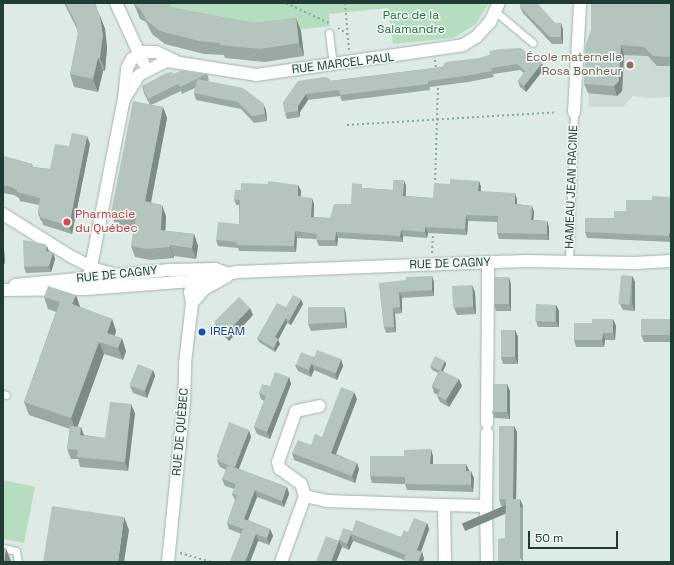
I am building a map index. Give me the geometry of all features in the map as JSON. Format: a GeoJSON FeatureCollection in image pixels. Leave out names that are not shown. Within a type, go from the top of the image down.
{"type":"FeatureCollection","features":[{"type":"Feature","properties":{"kind":"street"},"geometry":{"type":"LineString","coordinates":[[116,3],[147,70]]}},
{"type":"Feature","properties":{"kind":"street"},"geometry":{"type":"LineString","coordinates":[[574,112],[580,3]]}},
{"type":"Feature","properties":{"kind":"street","name":"RUE MARCEL PAUL"},"geometry":{"type":"LineString","coordinates":[[124,99],[139,75],[167,61],[176,61],[256,75],[434,51],[463,45],[476,37],[498,8]]}},
{"type":"Feature","properties":{"kind":"street","name":"RUE MARCEL PAUL"},"geometry":{"type":"LineString","coordinates":[[87,284],[124,99],[127,68],[132,59],[139,55],[156,52],[176,61]]}},
{"type":"Feature","properties":{"kind":"street"},"geometry":{"type":"LineString","coordinates":[[3,214],[90,266],[120,275]]}},
{"type":"Feature","properties":{"kind":"street","name":"RUE DE CAGNY"},"geometry":{"type":"LineString","coordinates":[[3,289],[24,292],[87,284],[120,275],[206,268],[230,274],[488,262],[671,261]]}},
{"type":"Feature","properties":{"kind":"street"},"geometry":{"type":"LineString","coordinates":[[487,562],[488,262]]}},
{"type":"Feature","properties":{"kind":"street"},"geometry":{"type":"LineString","coordinates":[[189,289],[206,268]]}},
{"type":"Feature","properties":{"kind":"street"},"geometry":{"type":"LineString","coordinates":[[169,270],[189,289],[204,289],[230,274]]}},
{"type":"Feature","properties":{"kind":"street","name":"RUE DE CAGNY"},"geometry":{"type":"LineString","coordinates":[[87,284],[189,289],[230,274]]}},
{"type":"Feature","properties":{"kind":"street","name":"RUE DE QUÉBEC"},"geometry":{"type":"LineString","coordinates":[[168,559],[189,289]]}},
{"type":"Feature","properties":{"kind":"street"},"geometry":{"type":"LineString","coordinates":[[282,562],[305,496],[301,484],[280,469],[278,462],[296,412],[319,406]]}},
{"type":"Feature","properties":{"kind":"street"},"geometry":{"type":"LineString","coordinates":[[305,496],[326,501],[486,506]]}},
{"type":"Feature","properties":{"kind":"street"},"geometry":{"type":"LineString","coordinates":[[444,505],[445,562]]}},
{"type":"Feature","properties":{"kind":"lane","name":"RUE MARCEL PAUL"},"geometry":{"type":"LineString","coordinates":[[498,8],[533,43]]}},
{"type":"Feature","properties":{"kind":"lane"},"geometry":{"type":"LineString","coordinates":[[329,33],[333,65]]}},
{"type":"Feature","properties":{"kind":"lane","name":"HAMEAU JEAN RACINE"},"geometry":{"type":"LineString","coordinates":[[569,262],[574,112]]}},
{"type":"Feature","properties":{"kind":"lane"},"geometry":{"type":"LineString","coordinates":[[3,548],[16,551],[18,562]]}},
{"type":"Feature","properties":{"kind":"path"},"geometry":{"type":"LineString","coordinates":[[286,3],[330,24]]}},
{"type":"Feature","properties":{"kind":"path"},"geometry":{"type":"LineString","coordinates":[[345,3],[351,63]]}},
{"type":"Feature","properties":{"kind":"path"},"geometry":{"type":"LineString","coordinates":[[336,27],[347,34]]}},
{"type":"Feature","properties":{"kind":"path"},"geometry":{"type":"LineString","coordinates":[[434,51],[436,71]]}},
{"type":"Feature","properties":{"kind":"path"},"geometry":{"type":"LineString","coordinates":[[435,192],[438,120],[437,77]]}},
{"type":"Feature","properties":{"kind":"path"},"geometry":{"type":"LineString","coordinates":[[347,125],[557,112]]}},
{"type":"Feature","properties":{"kind":"path"},"geometry":{"type":"LineString","coordinates":[[431,264],[433,224]]}},
{"type":"Feature","properties":{"kind":"path"},"geometry":{"type":"LineString","coordinates":[[168,559],[182,553],[211,562]]}},
{"type":"Feature","properties":{"kind":"shaded area"},"geometry":{"type":"Polygon","coordinates":[[[671,6],[671,97],[648,98],[633,96],[623,107],[589,107],[588,91],[671,6]]]}},
{"type":"Feature","properties":{"kind":"green space","name":"Parc de la Salamandre"},"geometry":{"type":"Polygon","coordinates":[[[166,3],[489,3],[475,25],[453,38],[393,44],[388,8],[329,14],[330,26],[260,34],[179,20],[166,3]]]}},
{"type":"Feature","properties":{"kind":"green space"},"geometry":{"type":"Polygon","coordinates":[[[3,480],[35,487],[24,543],[3,539],[3,480]]]}},
{"type":"Feature","properties":{"kind":"building"},"geometry":{"type":"Polygon","coordinates":[[[66,3],[94,3],[100,16],[103,35],[100,58],[98,58],[93,79],[70,74],[78,34],[76,24],[66,3]]]}},
{"type":"Feature","properties":{"kind":"building"},"geometry":{"type":"Polygon","coordinates":[[[134,3],[167,3],[173,8],[255,23],[296,18],[299,43],[260,49],[220,45],[220,43],[199,41],[160,31],[147,21],[141,10],[134,3]]]}},
{"type":"Feature","properties":{"kind":"building"},"geometry":{"type":"Polygon","coordinates":[[[520,3],[537,3],[555,23],[561,23],[561,37],[550,37],[520,7],[520,3]]]}},
{"type":"Feature","properties":{"kind":"building"},"geometry":{"type":"Polygon","coordinates":[[[591,3],[671,3],[671,57],[653,56],[644,47],[621,45],[619,81],[614,86],[584,84],[586,43],[591,30],[591,3]]]}},
{"type":"Feature","properties":{"kind":"building"},"geometry":{"type":"Polygon","coordinates":[[[521,48],[542,63],[524,86],[518,81],[525,71],[517,64],[491,68],[492,71],[428,81],[428,84],[340,95],[339,90],[306,94],[298,106],[298,111],[285,113],[283,102],[298,81],[324,77],[329,78],[329,81],[442,67],[446,62],[480,58],[490,55],[489,51],[521,48]]]}},
{"type":"Feature","properties":{"kind":"building"},"geometry":{"type":"Polygon","coordinates":[[[183,70],[207,74],[180,87],[178,84],[148,99],[142,86],[166,73],[172,72],[173,74],[183,70]]]}},
{"type":"Feature","properties":{"kind":"building"},"geometry":{"type":"Polygon","coordinates":[[[197,79],[243,88],[263,103],[265,114],[252,116],[238,102],[194,93],[197,79]]]}},
{"type":"Feature","properties":{"kind":"building"},"geometry":{"type":"Polygon","coordinates":[[[133,101],[163,107],[145,201],[162,205],[161,230],[194,234],[192,248],[170,245],[170,247],[146,249],[131,246],[136,218],[111,213],[133,101]]]}},
{"type":"Feature","properties":{"kind":"building"},"geometry":{"type":"Polygon","coordinates":[[[72,133],[87,136],[69,226],[40,217],[40,214],[38,213],[40,198],[17,192],[17,190],[11,187],[3,185],[3,156],[32,164],[31,167],[50,169],[55,144],[69,146],[72,133]]]}},
{"type":"Feature","properties":{"kind":"building"},"geometry":{"type":"Polygon","coordinates":[[[450,179],[479,181],[478,191],[515,193],[515,204],[532,206],[531,220],[547,221],[547,234],[497,233],[498,216],[466,215],[465,229],[425,227],[425,232],[401,230],[400,236],[336,232],[335,240],[316,240],[317,234],[295,231],[294,246],[237,245],[237,242],[216,240],[218,222],[239,224],[240,200],[234,199],[235,190],[241,190],[241,183],[268,184],[268,181],[298,185],[298,196],[312,198],[311,217],[330,218],[334,204],[351,204],[352,183],[362,184],[362,188],[393,190],[393,180],[404,180],[403,196],[433,198],[434,183],[450,184],[450,179]]]}},
{"type":"Feature","properties":{"kind":"building"},"geometry":{"type":"Polygon","coordinates":[[[652,196],[671,197],[671,233],[669,233],[669,236],[585,232],[585,218],[614,218],[614,211],[626,211],[626,200],[652,200],[652,196]]]}},
{"type":"Feature","properties":{"kind":"building"},"geometry":{"type":"Polygon","coordinates":[[[23,240],[45,244],[47,246],[46,251],[53,253],[49,266],[24,267],[23,240]]]}},
{"type":"Feature","properties":{"kind":"building"},"geometry":{"type":"Polygon","coordinates":[[[621,275],[632,276],[629,305],[618,304],[621,275]]]}},
{"type":"Feature","properties":{"kind":"building"},"geometry":{"type":"Polygon","coordinates":[[[432,276],[432,290],[399,292],[400,307],[393,308],[394,327],[384,327],[379,283],[406,280],[406,277],[432,276]]]}},
{"type":"Feature","properties":{"kind":"building"},"geometry":{"type":"Polygon","coordinates":[[[494,277],[509,277],[509,304],[494,304],[494,277]]]}},
{"type":"Feature","properties":{"kind":"building"},"geometry":{"type":"Polygon","coordinates":[[[472,285],[473,307],[453,308],[452,286],[472,285]]]}},
{"type":"Feature","properties":{"kind":"building"},"geometry":{"type":"Polygon","coordinates":[[[48,286],[76,295],[72,304],[112,319],[107,333],[122,338],[118,348],[99,342],[71,418],[24,402],[60,302],[44,297],[48,286]]]}},
{"type":"Feature","properties":{"kind":"building"},"geometry":{"type":"Polygon","coordinates":[[[293,295],[301,299],[289,321],[286,318],[275,337],[278,339],[274,348],[257,338],[277,303],[286,307],[293,295]]]}},
{"type":"Feature","properties":{"kind":"building"},"geometry":{"type":"Polygon","coordinates":[[[239,297],[250,308],[226,333],[214,322],[239,297]]]}},
{"type":"Feature","properties":{"kind":"building"},"geometry":{"type":"Polygon","coordinates":[[[536,304],[556,305],[555,322],[535,321],[536,304]]]}},
{"type":"Feature","properties":{"kind":"building"},"geometry":{"type":"Polygon","coordinates":[[[308,307],[344,307],[345,322],[308,324],[308,307]]]}},
{"type":"Feature","properties":{"kind":"building"},"geometry":{"type":"Polygon","coordinates":[[[592,319],[613,319],[613,333],[603,333],[602,340],[574,340],[574,323],[592,323],[592,319]]]}},
{"type":"Feature","properties":{"kind":"building"},"geometry":{"type":"Polygon","coordinates":[[[641,319],[671,319],[671,335],[641,335],[641,319]]]}},
{"type":"Feature","properties":{"kind":"building"},"geometry":{"type":"Polygon","coordinates":[[[501,330],[515,330],[515,357],[501,357],[501,330]]]}},
{"type":"Feature","properties":{"kind":"building"},"geometry":{"type":"Polygon","coordinates":[[[317,350],[341,359],[336,373],[312,364],[317,350]]]}},
{"type":"Feature","properties":{"kind":"building"},"geometry":{"type":"Polygon","coordinates":[[[301,352],[314,357],[309,370],[296,365],[301,352]]]}},
{"type":"Feature","properties":{"kind":"building"},"geometry":{"type":"Polygon","coordinates":[[[435,356],[445,361],[441,370],[430,366],[435,356]]]}},
{"type":"Feature","properties":{"kind":"building"},"geometry":{"type":"Polygon","coordinates":[[[138,364],[153,370],[144,391],[129,385],[138,364]]]}},
{"type":"Feature","properties":{"kind":"building"},"geometry":{"type":"Polygon","coordinates":[[[440,370],[459,379],[446,400],[437,396],[440,390],[432,386],[440,370]]]}},
{"type":"Feature","properties":{"kind":"building"},"geometry":{"type":"Polygon","coordinates":[[[275,372],[289,377],[267,432],[254,427],[266,396],[259,393],[262,384],[270,386],[275,372]]]}},
{"type":"Feature","properties":{"kind":"building"},"geometry":{"type":"Polygon","coordinates":[[[493,384],[507,384],[507,412],[493,412],[493,384]]]}},
{"type":"Feature","properties":{"kind":"building"},"geometry":{"type":"Polygon","coordinates":[[[341,387],[354,392],[331,453],[357,463],[352,476],[292,453],[298,440],[311,445],[315,434],[322,437],[341,387]]]}},
{"type":"Feature","properties":{"kind":"building"},"geometry":{"type":"Polygon","coordinates":[[[110,402],[131,404],[125,462],[77,457],[78,450],[67,449],[70,426],[81,427],[80,435],[105,438],[110,402]]]}},
{"type":"Feature","properties":{"kind":"building"},"geometry":{"type":"Polygon","coordinates":[[[229,422],[249,430],[235,467],[217,461],[219,456],[217,455],[229,422]]]}},
{"type":"Feature","properties":{"kind":"building"},"geometry":{"type":"Polygon","coordinates":[[[499,426],[514,426],[513,499],[520,499],[520,562],[498,562],[498,539],[505,538],[506,499],[499,499],[499,426]]]}},
{"type":"Feature","properties":{"kind":"building"},"geometry":{"type":"Polygon","coordinates":[[[431,449],[430,464],[466,464],[466,471],[471,471],[471,485],[405,484],[405,477],[370,476],[370,456],[404,456],[404,450],[431,449]]]}},
{"type":"Feature","properties":{"kind":"building"},"geometry":{"type":"Polygon","coordinates":[[[228,465],[287,487],[282,501],[255,490],[244,519],[270,529],[267,538],[256,534],[245,562],[230,561],[243,529],[227,523],[237,495],[232,494],[236,484],[222,479],[228,465]]]}},
{"type":"Feature","properties":{"kind":"building"},"geometry":{"type":"Polygon","coordinates":[[[52,506],[124,517],[118,562],[43,562],[52,506]]]}},
{"type":"Feature","properties":{"kind":"building"},"geometry":{"type":"Polygon","coordinates":[[[414,518],[427,523],[417,550],[422,552],[418,562],[403,562],[406,555],[351,534],[356,520],[401,537],[404,530],[408,532],[414,518]]]}},
{"type":"Feature","properties":{"kind":"building"},"geometry":{"type":"Polygon","coordinates":[[[343,528],[352,531],[347,544],[339,540],[343,528]]]}},
{"type":"Feature","properties":{"kind":"building"},"geometry":{"type":"Polygon","coordinates":[[[326,536],[339,541],[331,562],[316,562],[326,536]]]}},
{"type":"Feature","properties":{"kind":"building"},"geometry":{"type":"Polygon","coordinates":[[[3,547],[6,548],[4,562],[3,562],[3,547]]]}},
{"type":"Feature","properties":{"kind":"place","name":"École maternelle Rosa Bonheur"},"geometry":{"type":"Point","coordinates":[630,65]}},
{"type":"Feature","properties":{"kind":"place","name":"Pharmacie du Québec"},"geometry":{"type":"Point","coordinates":[67,222]}},
{"type":"Feature","properties":{"kind":"place","name":"IREAM"},"geometry":{"type":"Point","coordinates":[202,332]}}]}
